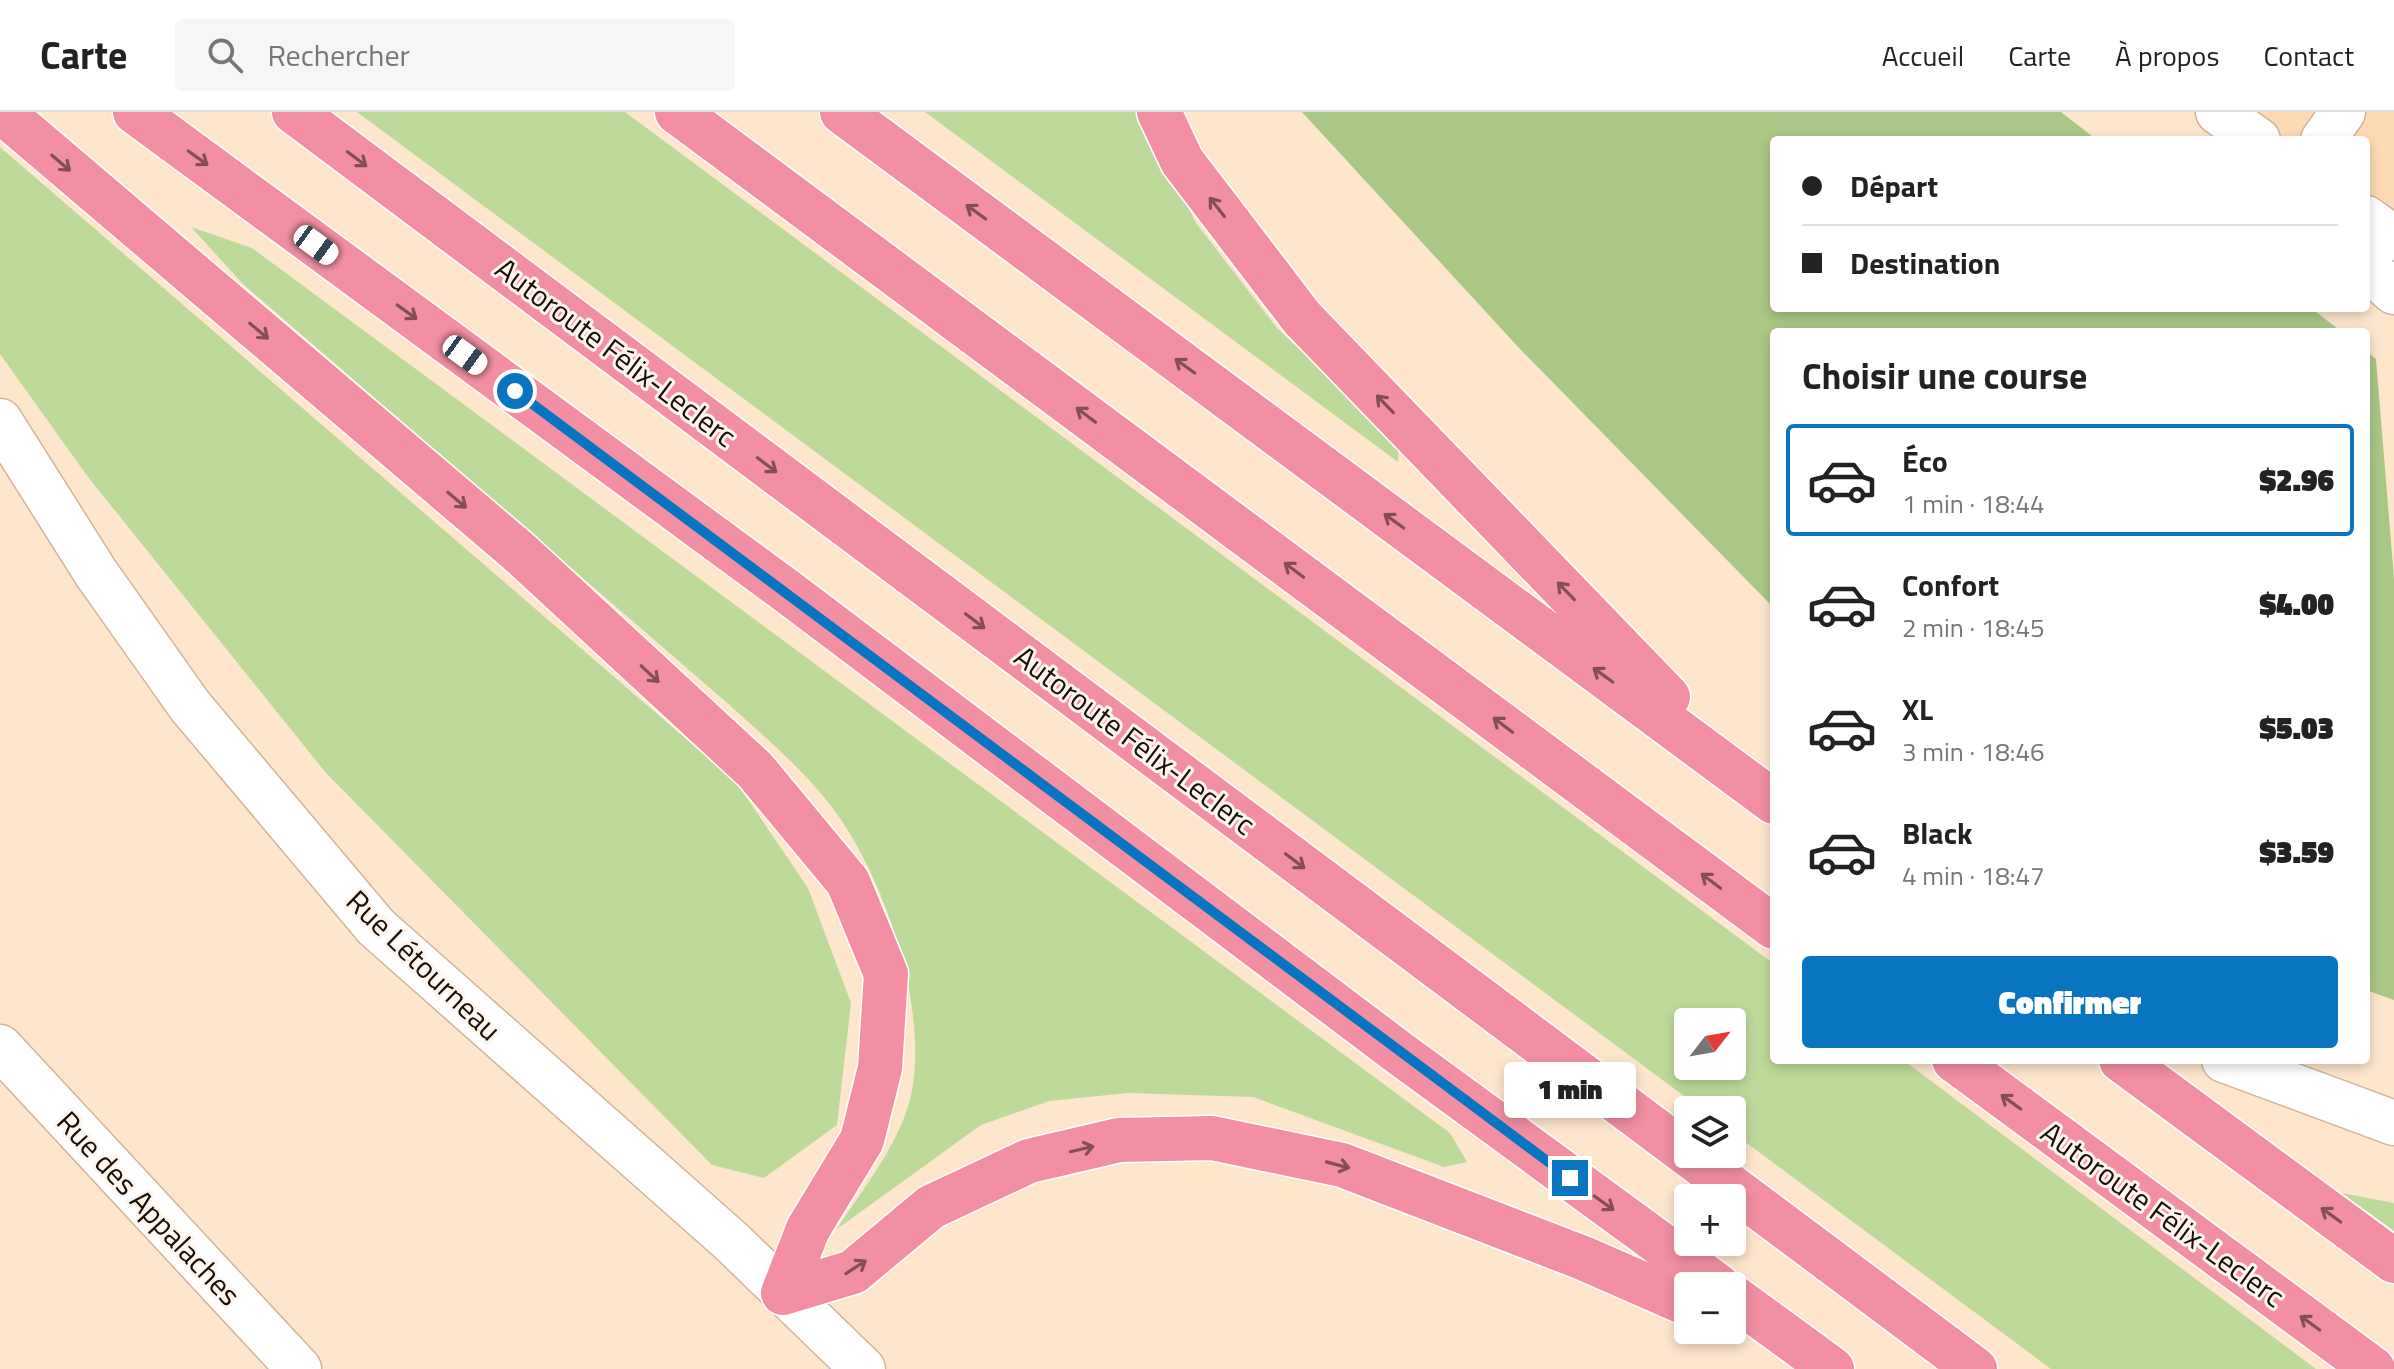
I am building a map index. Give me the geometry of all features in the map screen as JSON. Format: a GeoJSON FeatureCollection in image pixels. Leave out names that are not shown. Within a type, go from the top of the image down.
{"type":"FeatureCollection","features":[{"type":"Feature","properties":{"kind":"highway"},"geometry":{"type":"LineString","coordinates":[[2,112],[519,552],[755,770],[848,882],[886,974],[880,1068],[862,1140],[808,1229],[783,1293]]}},
{"type":"Feature","properties":{"kind":"highway"},"geometry":{"type":"LineString","coordinates":[[135,112],[788,592],[1398,1052],[1699,1272]]}},
{"type":"Feature","properties":{"kind":"highway","name":"Autoroute Félix-Leclerc"},"geometry":{"type":"LineString","coordinates":[[294,112],[1975,1369]]}},
{"type":"Feature","properties":{"kind":"highway"},"geometry":{"type":"LineString","coordinates":[[677,112],[1770,924]]}},
{"type":"Feature","properties":{"kind":"highway"},"geometry":{"type":"LineString","coordinates":[[842,112],[1765,795]]}},
{"type":"Feature","properties":{"kind":"highway"},"geometry":{"type":"LineString","coordinates":[[1159,112],[1182,161],[1302,318],[1765,795]]}},
{"type":"Feature","properties":{"kind":"highway","name":"Autoroute Félix-Leclerc"},"geometry":{"type":"LineString","coordinates":[[1959,1064],[2373,1369]]}},
{"type":"Feature","properties":{"kind":"highway"},"geometry":{"type":"LineString","coordinates":[[2126,1064],[2394,1261]]}},
{"type":"Feature","properties":{"kind":"highway"},"geometry":{"type":"LineString","coordinates":[[783,1293],[853,1272],[931,1207],[1029,1161],[1119,1140],[1212,1138],[1342,1165],[1583,1258],[1674,1298]]}},
{"type":"Feature","properties":{"kind":"highway"},"geometry":{"type":"LineString","coordinates":[[1746,1306],[1829,1367]]}},
{"type":"Feature","properties":{"kind":"highway"},"geometry":{"type":"LineString","coordinates":[[1746,1329],[1829,1367]]}},
{"type":"Feature","properties":{"kind":"street"},"geometry":{"type":"LineString","coordinates":[[2194,112],[2221,136]]}},
{"type":"Feature","properties":{"kind":"street"},"geometry":{"type":"LineString","coordinates":[[2218,112],[2252,136]]}},
{"type":"Feature","properties":{"kind":"street"},"geometry":{"type":"LineString","coordinates":[[2326,136],[2343,112]]}},
{"type":"Feature","properties":{"kind":"street"},"geometry":{"type":"LineString","coordinates":[[2370,221],[2394,238]]}},
{"type":"Feature","properties":{"kind":"street"},"geometry":{"type":"LineString","coordinates":[[2370,271],[2394,292]]}},
{"type":"Feature","properties":{"kind":"street","name":"Rue Létourneau"},"geometry":{"type":"LineString","coordinates":[[3,430],[96,573],[190,706],[376,927],[732,1242],[863,1369]]}},
{"type":"Feature","properties":{"kind":"street","name":"Rue des Appalaches"},"geometry":{"type":"LineString","coordinates":[[0,1047],[299,1369]]}},
{"type":"Feature","properties":{"kind":"street"},"geometry":{"type":"LineString","coordinates":[[2235,1064],[2394,1123]]}},
{"type":"Feature","properties":{"kind":"shaded area"},"geometry":{"type":"Polygon","coordinates":[[[2218,112],[2394,112],[2394,238],[2370,221],[2370,136],[2252,136],[2218,112]]]}},
{"type":"Feature","properties":{"kind":"green space"},"geometry":{"type":"Polygon","coordinates":[[[357,112],[625,112],[1770,961],[1770,1064],[1908,1064],[2316,1369],[2051,1369],[1746,1142],[1746,1096],[1684,1096],[357,112]]]}},
{"type":"Feature","properties":{"kind":"green space"},"geometry":{"type":"Polygon","coordinates":[[[925,112],[1140,112],[1196,223],[1277,328],[1399,443],[1398,462],[925,112]]]}},
{"type":"Feature","properties":{"kind":"green space"},"geometry":{"type":"Polygon","coordinates":[[[1302,112],[2061,112],[2092,136],[1770,136],[1770,312],[2316,312],[2337,328],[1770,328],[1770,604],[1520,349],[1302,112]]]}},
{"type":"Feature","properties":{"kind":"green space"},"geometry":{"type":"Polygon","coordinates":[[[0,147],[736,782],[808,888],[851,1003],[837,1125],[764,1178],[712,1165],[326,773],[88,477],[0,354],[0,147]]]}},
{"type":"Feature","properties":{"kind":"green space"},"geometry":{"type":"Polygon","coordinates":[[[191,227],[252,248],[1450,1133],[1467,1162],[1444,1167],[1253,1097],[1128,1093],[1049,1101],[981,1125],[837,1229],[902,1124],[913,1085],[915,1052],[913,1017],[898,944],[871,874],[837,814],[799,769],[726,702],[243,284],[191,227]]]}},
{"type":"Feature","properties":{"kind":"green space"},"geometry":{"type":"Polygon","coordinates":[[[2370,354],[2376,359],[2394,579],[2394,1000],[2370,991],[2370,354]]]}},
{"type":"Feature","properties":{"kind":"green space"},"geometry":{"type":"Polygon","coordinates":[[[2342,1193],[2394,1203],[2394,1231],[2342,1193]]]}},
{"type":"Feature","properties":{"kind":"route"},"geometry":{"type":"LineString","coordinates":[[515,391],[1570,1178]]}}]}
